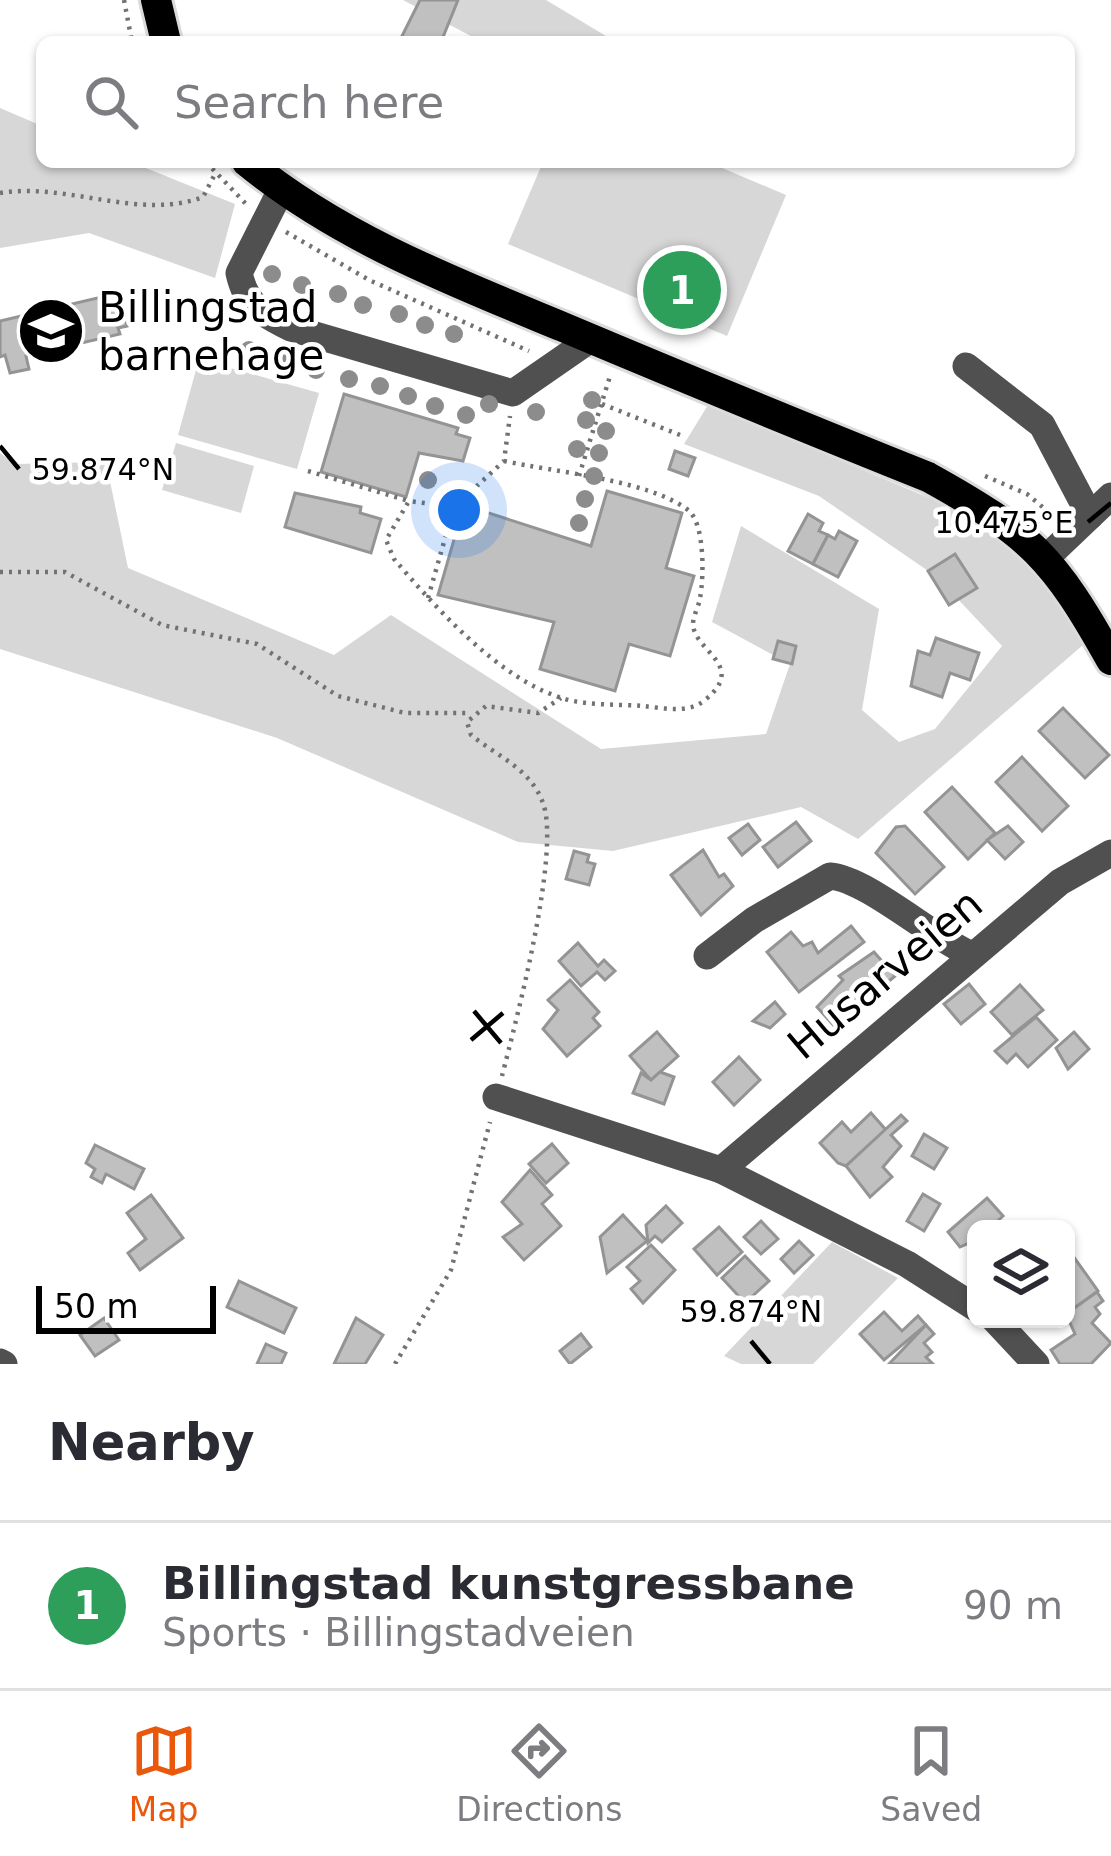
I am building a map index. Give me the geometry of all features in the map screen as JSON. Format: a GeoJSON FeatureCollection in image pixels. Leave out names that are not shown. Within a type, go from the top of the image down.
{"type":"FeatureCollection","features":[{"type":"Feature","properties":{"kind":"main road"},"geometry":{"type":"LineString","coordinates":[[156,0],[165,36]]}},
{"type":"Feature","properties":{"kind":"main road"},"geometry":{"type":"LineString","coordinates":[[254,168],[281,190],[369,242],[928,478],[1023,533],[1046,559],[1111,660]]}},
{"type":"Feature","properties":{"kind":"street"},"geometry":{"type":"LineString","coordinates":[[281,190],[238,273],[244,296],[260,313],[291,328],[513,393],[591,339]]}},
{"type":"Feature","properties":{"kind":"street"},"geometry":{"type":"LineString","coordinates":[[967,366],[1042,425],[1090,516]]}},
{"type":"Feature","properties":{"kind":"street"},"geometry":{"type":"LineString","coordinates":[[1046,559],[1111,496]]}},
{"type":"Feature","properties":{"kind":"street","name":"Husarveien"},"geometry":{"type":"LineString","coordinates":[[722,1170],[1060,882],[1111,853]]}},
{"type":"Feature","properties":{"kind":"street"},"geometry":{"type":"LineString","coordinates":[[707,956],[754,920],[830,876],[855,882],[943,942],[972,955]]}},
{"type":"Feature","properties":{"kind":"street"},"geometry":{"type":"LineString","coordinates":[[496,1097],[722,1170],[907,1264],[967,1302]]}},
{"type":"Feature","properties":{"kind":"street"},"geometry":{"type":"LineString","coordinates":[[1002,1328],[1036,1364]]}},
{"type":"Feature","properties":{"kind":"path"},"geometry":{"type":"LineString","coordinates":[[124,0],[132,36]]}},
{"type":"Feature","properties":{"kind":"path"},"geometry":{"type":"LineString","coordinates":[[0,193],[43,188],[179,206],[203,197],[215,174]]}},
{"type":"Feature","properties":{"kind":"path"},"geometry":{"type":"LineString","coordinates":[[579,478],[613,367]]}},
{"type":"Feature","properties":{"kind":"path"},"geometry":{"type":"LineString","coordinates":[[428,598],[454,507],[504,461],[513,393]]}},
{"type":"Feature","properties":{"kind":"path"},"geometry":{"type":"LineString","coordinates":[[601,404],[680,435]]}},
{"type":"Feature","properties":{"kind":"path"},"geometry":{"type":"LineString","coordinates":[[409,501],[386,540],[394,560],[491,658],[561,698],[687,709],[706,700],[722,675],[720,661],[697,637],[693,624],[701,595],[693,513],[664,496],[504,461]]}},
{"type":"Feature","properties":{"kind":"path"},"geometry":{"type":"LineString","coordinates":[[308,471],[409,501],[454,507]]}},
{"type":"Feature","properties":{"kind":"path"},"geometry":{"type":"LineString","coordinates":[[0,572],[65,572],[162,625],[257,644],[338,696],[405,713],[472,712],[486,706],[538,712],[561,698]]}},
{"type":"Feature","properties":{"kind":"path"},"geometry":{"type":"LineString","coordinates":[[395,1364],[451,1270],[519,1008],[547,828],[544,806],[516,764],[471,735],[467,722],[472,712]]}},
{"type":"Feature","properties":{"kind":"shaded area"},"geometry":{"type":"Polygon","coordinates":[[[403,0],[546,0],[606,36],[471,36],[403,0]]]}},
{"type":"Feature","properties":{"kind":"shaded area"},"geometry":{"type":"Polygon","coordinates":[[[0,108],[36,123],[36,168],[146,168],[235,204],[215,278],[89,233],[0,248],[0,108]]]}},
{"type":"Feature","properties":{"kind":"shaded area"},"geometry":{"type":"Polygon","coordinates":[[[540,168],[722,168],[786,195],[727,336],[508,244],[540,168]]]}},
{"type":"Feature","properties":{"kind":"shaded area"},"geometry":{"type":"Polygon","coordinates":[[[199,359],[319,393],[297,469],[178,435],[199,359]]]}},
{"type":"Feature","properties":{"kind":"shaded area"},"geometry":{"type":"Polygon","coordinates":[[[708,405],[982,520],[1041,571],[1083,645],[858,839],[801,807],[613,851],[518,842],[277,738],[0,649],[0,453],[15,464],[106,462],[128,568],[334,655],[391,615],[601,749],[766,734],[790,664],[712,622],[741,526],[879,609],[862,710],[899,742],[935,729],[1002,646],[937,577],[819,496],[684,444],[708,405]]]}},
{"type":"Feature","properties":{"kind":"shaded area"},"geometry":{"type":"Polygon","coordinates":[[[176,443],[254,466],[241,513],[162,490],[176,443]]]}},
{"type":"Feature","properties":{"kind":"shaded area"},"geometry":{"type":"Polygon","coordinates":[[[832,1242],[898,1278],[813,1364],[741,1364],[724,1356],[832,1242]]]}},
{"type":"Feature","properties":{"kind":"building"},"geometry":{"type":"Polygon","coordinates":[[[420,0],[458,0],[443,36],[402,36],[420,0]]]}},
{"type":"Feature","properties":{"kind":"building"},"geometry":{"type":"Polygon","coordinates":[[[110,295],[113,306],[122,304],[127,326],[118,328],[120,334],[26,356],[29,369],[10,373],[5,355],[0,357],[0,321],[110,295]]]}},
{"type":"Feature","properties":{"kind":"building"},"geometry":{"type":"Polygon","coordinates":[[[344,394],[458,428],[456,434],[470,438],[463,461],[419,453],[406,497],[321,472],[344,394]]]}},
{"type":"Feature","properties":{"kind":"building"},"geometry":{"type":"Polygon","coordinates":[[[675,451],[695,458],[688,476],[669,469],[675,451]]]}},
{"type":"Feature","properties":{"kind":"building"},"geometry":{"type":"Polygon","coordinates":[[[607,491],[682,513],[666,568],[694,576],[670,656],[629,644],[615,691],[540,669],[554,622],[438,595],[464,505],[591,546],[607,491]]]}},
{"type":"Feature","properties":{"kind":"building"},"geometry":{"type":"Polygon","coordinates":[[[295,493],[361,507],[360,513],[381,519],[371,553],[285,527],[295,493]]]}},
{"type":"Feature","properties":{"kind":"building"},"geometry":{"type":"Polygon","coordinates":[[[808,514],[823,523],[819,531],[828,535],[813,564],[788,551],[808,514]]]}},
{"type":"Feature","properties":{"kind":"building"},"geometry":{"type":"Polygon","coordinates":[[[839,531],[857,541],[838,577],[813,564],[828,535],[835,539],[839,531]]]}},
{"type":"Feature","properties":{"kind":"building"},"geometry":{"type":"Polygon","coordinates":[[[955,554],[977,588],[949,605],[928,571],[955,554]]]}},
{"type":"Feature","properties":{"kind":"building"},"geometry":{"type":"Polygon","coordinates":[[[936,638],[979,653],[970,680],[950,673],[942,697],[911,686],[918,651],[930,655],[936,638]]]}},
{"type":"Feature","properties":{"kind":"building"},"geometry":{"type":"Polygon","coordinates":[[[778,641],[796,646],[792,664],[773,659],[778,641]]]}},
{"type":"Feature","properties":{"kind":"building"},"geometry":{"type":"Polygon","coordinates":[[[1063,708],[1109,755],[1085,778],[1039,731],[1063,708]]]}},
{"type":"Feature","properties":{"kind":"building"},"geometry":{"type":"Polygon","coordinates":[[[1022,757],[1068,806],[1042,831],[996,782],[1022,757]]]}},
{"type":"Feature","properties":{"kind":"building"},"geometry":{"type":"Polygon","coordinates":[[[952,787],[995,833],[968,859],[925,812],[952,787]]]}},
{"type":"Feature","properties":{"kind":"building"},"geometry":{"type":"Polygon","coordinates":[[[796,822],[811,841],[778,867],[763,847],[796,822]]]}},
{"type":"Feature","properties":{"kind":"building"},"geometry":{"type":"Polygon","coordinates":[[[748,824],[760,840],[742,855],[729,838],[748,824]]]}},
{"type":"Feature","properties":{"kind":"building"},"geometry":{"type":"Polygon","coordinates":[[[905,826],[944,867],[915,894],[876,853],[896,827],[905,826]]]}},
{"type":"Feature","properties":{"kind":"building"},"geometry":{"type":"Polygon","coordinates":[[[1008,826],[1023,842],[1005,859],[987,840],[1008,826]]]}},
{"type":"Feature","properties":{"kind":"building"},"geometry":{"type":"Polygon","coordinates":[[[703,850],[719,877],[724,874],[733,886],[701,915],[671,875],[703,850]]]}},
{"type":"Feature","properties":{"kind":"building"},"geometry":{"type":"Polygon","coordinates":[[[574,851],[589,855],[587,862],[595,864],[589,885],[566,879],[574,851]]]}},
{"type":"Feature","properties":{"kind":"building"},"geometry":{"type":"Polygon","coordinates":[[[851,926],[864,942],[799,992],[767,952],[791,932],[803,946],[812,942],[818,953],[851,926]]]}},
{"type":"Feature","properties":{"kind":"building"},"geometry":{"type":"Polygon","coordinates":[[[578,943],[598,966],[604,960],[615,971],[605,980],[597,972],[581,986],[559,961],[578,943]]]}},
{"type":"Feature","properties":{"kind":"building"},"geometry":{"type":"Polygon","coordinates":[[[874,952],[895,976],[835,1027],[817,1007],[843,980],[839,976],[874,952]]]}},
{"type":"Feature","properties":{"kind":"building"},"geometry":{"type":"Polygon","coordinates":[[[570,980],[599,1012],[593,1018],[600,1026],[567,1056],[543,1029],[558,1010],[548,1000],[570,980]]]}},
{"type":"Feature","properties":{"kind":"building"},"geometry":{"type":"Polygon","coordinates":[[[969,984],[985,1004],[961,1024],[944,1004],[969,984]]]}},
{"type":"Feature","properties":{"kind":"building"},"geometry":{"type":"Polygon","coordinates":[[[1020,985],[1043,1010],[1012,1035],[991,1012],[1020,985]]]}},
{"type":"Feature","properties":{"kind":"building"},"geometry":{"type":"Polygon","coordinates":[[[775,1002],[785,1014],[770,1028],[753,1021],[775,1002]]]}},
{"type":"Feature","properties":{"kind":"building"},"geometry":{"type":"Polygon","coordinates":[[[1036,1017],[1057,1040],[1028,1067],[1016,1054],[1007,1063],[995,1051],[1036,1017]]]}},
{"type":"Feature","properties":{"kind":"building"},"geometry":{"type":"Polygon","coordinates":[[[657,1032],[678,1056],[651,1080],[630,1056],[657,1032]]]}},
{"type":"Feature","properties":{"kind":"building"},"geometry":{"type":"Polygon","coordinates":[[[1074,1032],[1089,1049],[1068,1069],[1056,1048],[1074,1032]]]}},
{"type":"Feature","properties":{"kind":"building"},"geometry":{"type":"Polygon","coordinates":[[[739,1057],[760,1080],[734,1105],[713,1082],[739,1057]]]}},
{"type":"Feature","properties":{"kind":"building"},"geometry":{"type":"Polygon","coordinates":[[[660,1072],[674,1077],[664,1104],[633,1093],[641,1073],[651,1080],[660,1072]]]}},
{"type":"Feature","properties":{"kind":"building"},"geometry":{"type":"Polygon","coordinates":[[[871,1113],[886,1130],[846,1166],[838,1163],[820,1143],[842,1122],[851,1132],[871,1113]]]}},
{"type":"Feature","properties":{"kind":"building"},"geometry":{"type":"Polygon","coordinates":[[[901,1115],[907,1121],[891,1135],[901,1146],[883,1167],[892,1177],[870,1197],[846,1166],[901,1115]]]}},
{"type":"Feature","properties":{"kind":"building"},"geometry":{"type":"Polygon","coordinates":[[[924,1134],[947,1148],[934,1169],[912,1156],[924,1134]]]}},
{"type":"Feature","properties":{"kind":"building"},"geometry":{"type":"Polygon","coordinates":[[[552,1144],[568,1163],[546,1183],[529,1164],[552,1144]]]}},
{"type":"Feature","properties":{"kind":"building"},"geometry":{"type":"Polygon","coordinates":[[[95,1145],[144,1169],[134,1189],[106,1174],[102,1183],[91,1177],[95,1169],[86,1163],[95,1145]]]}},
{"type":"Feature","properties":{"kind":"building"},"geometry":{"type":"Polygon","coordinates":[[[530,1170],[552,1195],[542,1204],[561,1226],[524,1260],[503,1237],[522,1224],[502,1202],[530,1170]]]}},
{"type":"Feature","properties":{"kind":"building"},"geometry":{"type":"Polygon","coordinates":[[[923,1194],[940,1204],[924,1231],[907,1221],[923,1194]]]}},
{"type":"Feature","properties":{"kind":"building"},"geometry":{"type":"Polygon","coordinates":[[[151,1195],[183,1238],[140,1270],[128,1253],[146,1239],[127,1213],[151,1195]]]}},
{"type":"Feature","properties":{"kind":"building"},"geometry":{"type":"Polygon","coordinates":[[[987,1198],[1003,1216],[967,1220],[967,1244],[960,1247],[948,1232],[987,1198]]]}},
{"type":"Feature","properties":{"kind":"building"},"geometry":{"type":"Polygon","coordinates":[[[666,1206],[682,1223],[662,1242],[655,1236],[648,1243],[646,1225],[666,1206]]]}},
{"type":"Feature","properties":{"kind":"building"},"geometry":{"type":"Polygon","coordinates":[[[623,1215],[647,1241],[607,1273],[600,1237],[623,1215]]]}},
{"type":"Feature","properties":{"kind":"building"},"geometry":{"type":"Polygon","coordinates":[[[761,1221],[778,1239],[761,1254],[744,1237],[761,1221]]]}},
{"type":"Feature","properties":{"kind":"building"},"geometry":{"type":"Polygon","coordinates":[[[719,1227],[742,1252],[717,1275],[694,1249],[719,1227]]]}},
{"type":"Feature","properties":{"kind":"building"},"geometry":{"type":"Polygon","coordinates":[[[799,1241],[813,1255],[794,1273],[781,1259],[799,1241]]]}},
{"type":"Feature","properties":{"kind":"building"},"geometry":{"type":"Polygon","coordinates":[[[651,1245],[675,1270],[643,1303],[631,1289],[640,1281],[627,1267],[651,1245]]]}},
{"type":"Feature","properties":{"kind":"building"},"geometry":{"type":"Polygon","coordinates":[[[745,1256],[769,1281],[745,1303],[722,1278],[745,1256]]]}},
{"type":"Feature","properties":{"kind":"building"},"geometry":{"type":"Polygon","coordinates":[[[1075,1259],[1098,1291],[1075,1308],[1075,1259]]]}},
{"type":"Feature","properties":{"kind":"building"},"geometry":{"type":"Polygon","coordinates":[[[239,1281],[296,1308],[284,1333],[227,1307],[239,1281]]]}},
{"type":"Feature","properties":{"kind":"building"},"geometry":{"type":"Polygon","coordinates":[[[1097,1292],[1103,1301],[1095,1307],[1100,1314],[1092,1323],[1111,1343],[1091,1364],[1060,1364],[1051,1350],[1075,1334],[1075,1308],[1097,1292]]]}},
{"type":"Feature","properties":{"kind":"building"},"geometry":{"type":"Polygon","coordinates":[[[884,1312],[902,1331],[918,1316],[926,1325],[884,1360],[860,1334],[884,1312]]]}},
{"type":"Feature","properties":{"kind":"building"},"geometry":{"type":"Polygon","coordinates":[[[104,1318],[119,1340],[95,1356],[80,1335],[104,1318]]]}},
{"type":"Feature","properties":{"kind":"building"},"geometry":{"type":"Polygon","coordinates":[[[356,1318],[383,1335],[365,1364],[334,1364],[356,1318]]]}},
{"type":"Feature","properties":{"kind":"building"},"geometry":{"type":"Polygon","coordinates":[[[926,1325],[934,1334],[924,1343],[932,1352],[926,1357],[933,1364],[889,1364],[926,1325]]]}},
{"type":"Feature","properties":{"kind":"building"},"geometry":{"type":"Polygon","coordinates":[[[581,1334],[591,1347],[570,1364],[560,1351],[581,1334]]]}},
{"type":"Feature","properties":{"kind":"building"},"geometry":{"type":"Polygon","coordinates":[[[266,1344],[286,1353],[281,1364],[257,1364],[266,1344]]]}},
{"type":"Feature","properties":{"kind":"place","name":"Billingstad kunstgressbane"},"geometry":{"type":"Point","coordinates":[682,290]}},
{"type":"Feature","properties":{"kind":"place","name":"Billingstad barnehage"},"geometry":{"type":"Point","coordinates":[51,331]}}]}
